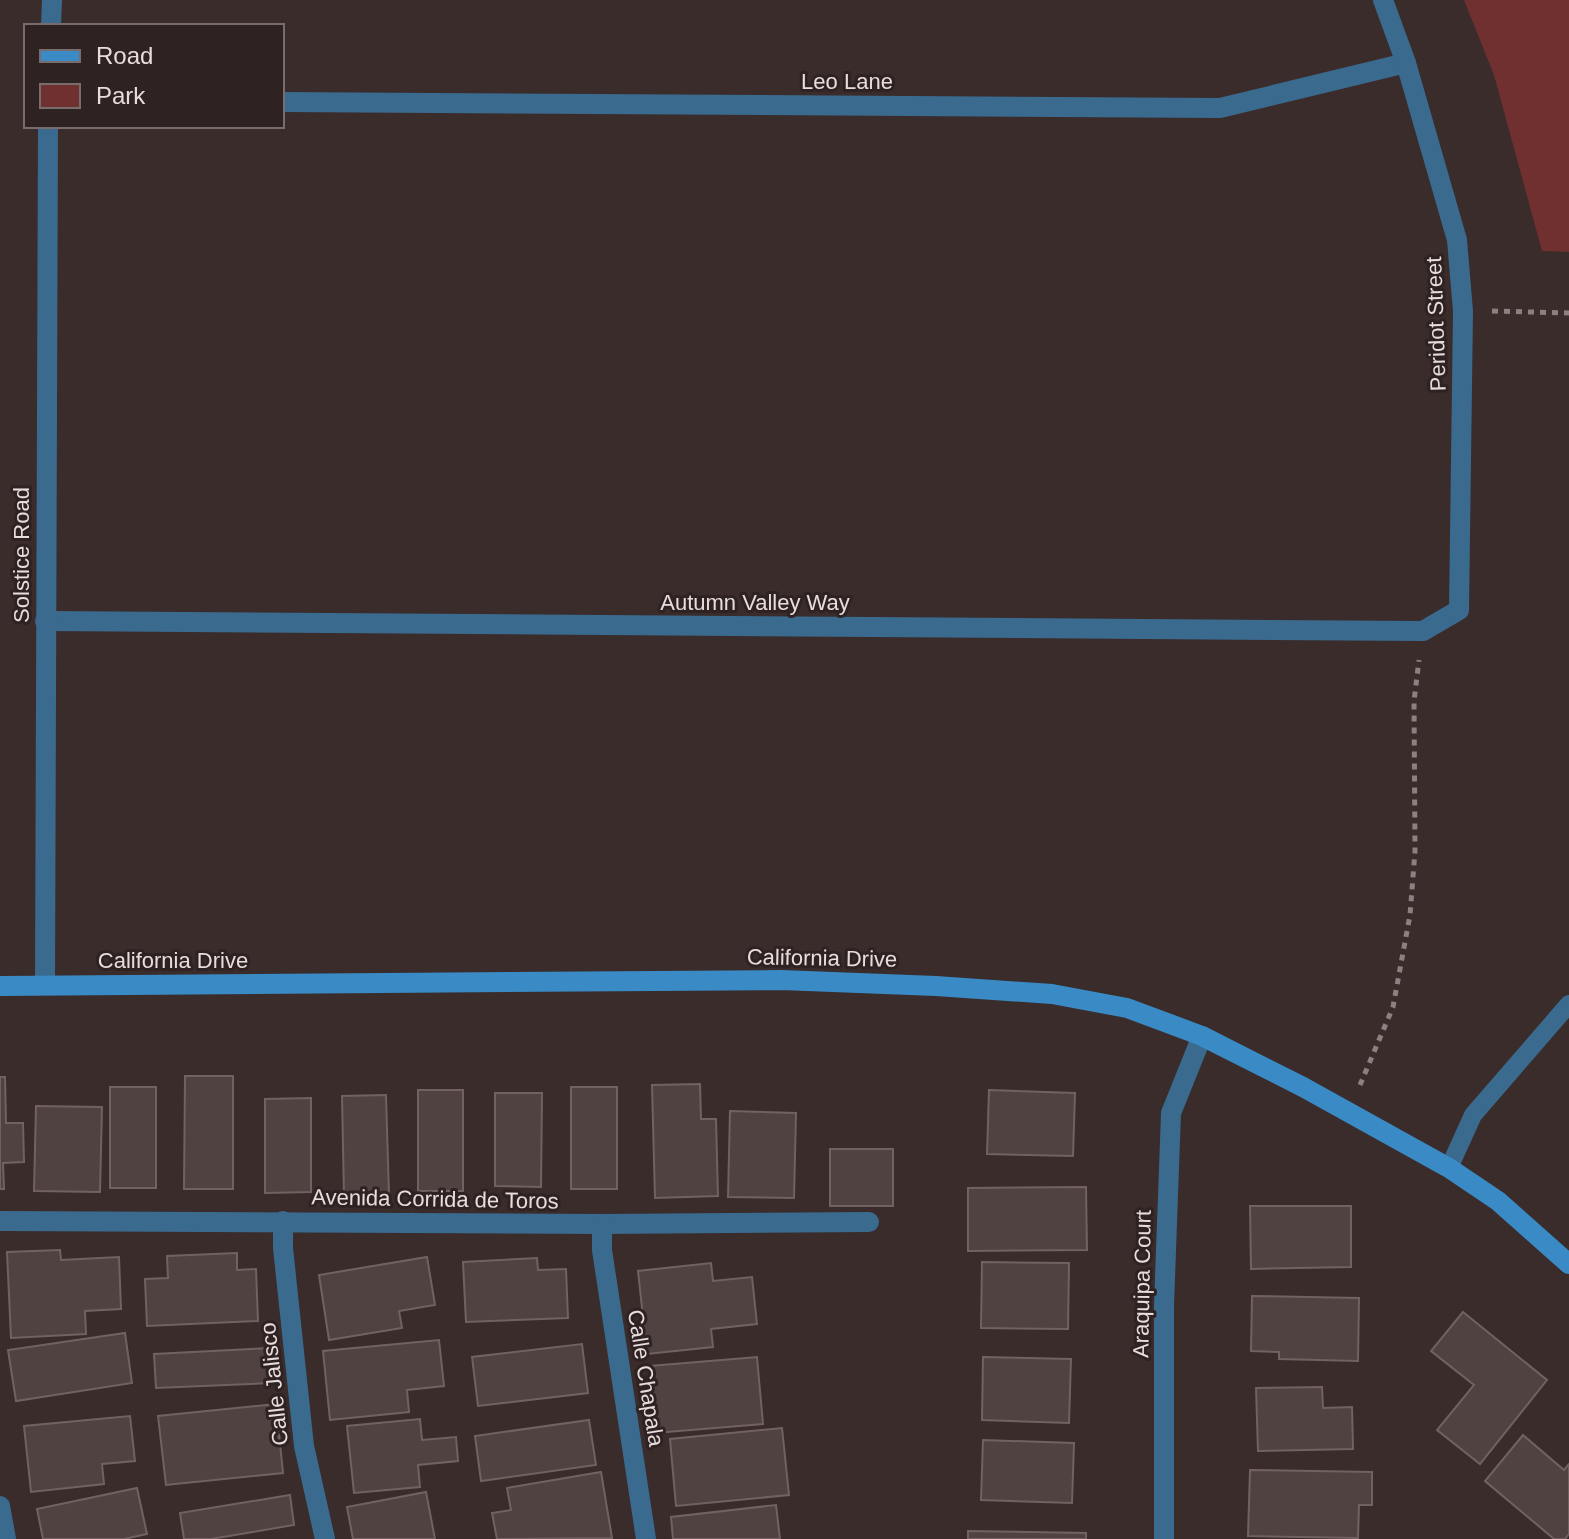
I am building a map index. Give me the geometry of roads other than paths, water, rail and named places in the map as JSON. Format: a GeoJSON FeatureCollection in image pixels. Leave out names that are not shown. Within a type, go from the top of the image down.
{"type":"FeatureCollection","features":[{"type":"Feature","properties":{"kind":"street"},"geometry":{"type":"LineString","coordinates":[[51,24],[52,0]]}},
{"type":"Feature","properties":{"kind":"street","name":"Peridot Street"},"geometry":{"type":"LineString","coordinates":[[1383,0],[1406,63],[1457,240],[1463,311],[1459,610],[1423,631]]}},
{"type":"Feature","properties":{"kind":"street","name":"Leo Lane"},"geometry":{"type":"LineString","coordinates":[[284,102],[1220,108],[1406,63]]}},
{"type":"Feature","properties":{"kind":"street","name":"Solstice Road"},"geometry":{"type":"LineString","coordinates":[[45,985],[48,128]]}},
{"type":"Feature","properties":{"kind":"street","name":"Autumn Valley Way"},"geometry":{"type":"LineString","coordinates":[[45,621],[1423,631]]}},
{"type":"Feature","properties":{"kind":"street","name":"California Drive"},"geometry":{"type":"LineString","coordinates":[[0,986],[781,980],[936,986],[1067,997],[1127,1008],[1202,1036],[1348,1111],[1449,1168],[1498,1201],[1569,1264]]}},
{"type":"Feature","properties":{"kind":"street","name":"Araquipa Court"},"geometry":{"type":"LineString","coordinates":[[1164,1539],[1164,1306],[1171,1113],[1202,1036]]}},
{"type":"Feature","properties":{"kind":"street","name":"Avenida Corrida de Toros"},"geometry":{"type":"LineString","coordinates":[[0,1221],[869,1222]]}},
{"type":"Feature","properties":{"kind":"street","name":"Calle Jalisco"},"geometry":{"type":"LineString","coordinates":[[283,1221],[283,1248],[304,1446],[325,1539]]}},
{"type":"Feature","properties":{"kind":"street","name":"Calle Chapala"},"geometry":{"type":"LineString","coordinates":[[602,1224],[602,1250],[646,1539]]}},
{"type":"Feature","properties":{"kind":"street"},"geometry":{"type":"LineString","coordinates":[[0,1506],[6,1539]]}},
{"type":"Feature","properties":{"kind":"lane"},"geometry":{"type":"LineString","coordinates":[[1449,1168],[1473,1115],[1569,1004]]}}]}
